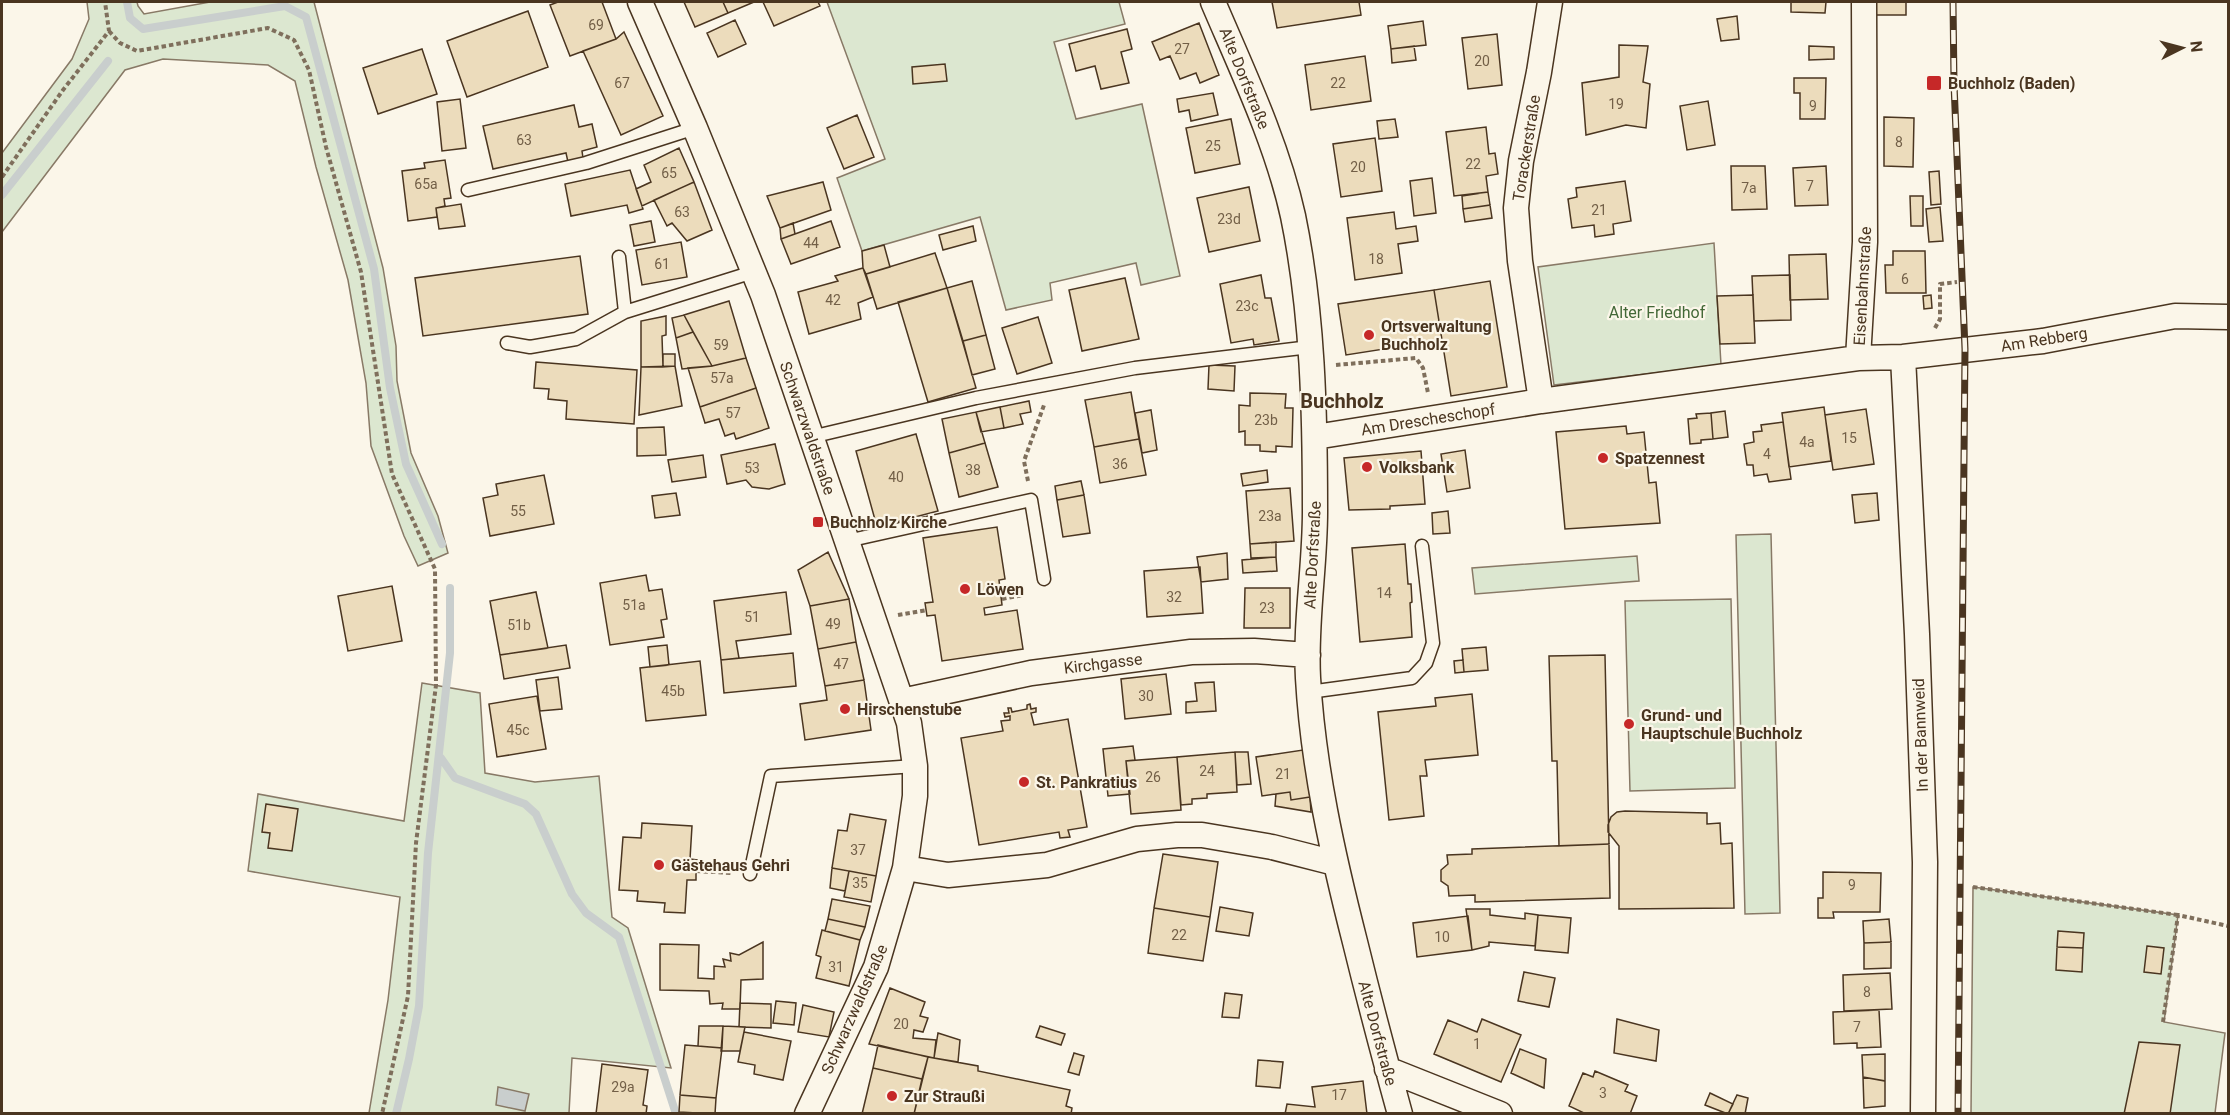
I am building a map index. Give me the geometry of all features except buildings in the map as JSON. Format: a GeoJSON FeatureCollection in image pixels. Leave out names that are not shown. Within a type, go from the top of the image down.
{"type":"FeatureCollection","features":[{"type":"Feature","properties":{"kind":"street","name":"Schwarzwaldstraße"},"geometry":{"type":"LineString","coordinates":[[639,2],[695,128],[753,272],[909,723],[915,766],[915,795],[905,868],[876,967],[807,1113]]}},
{"type":"Feature","properties":{"kind":"street","name":"Alte Dorfstraße"},"geometry":{"type":"LineString","coordinates":[[1213,2],[1268,131],[1293,214],[1310,347],[1315,437],[1315,539],[1309,603],[1309,692],[1319,774],[1335,863],[1400,1113]]}},
{"type":"Feature","properties":{"kind":"street","name":"Torackerstraße"},"geometry":{"type":"LineString","coordinates":[[1541,401],[1520,261],[1516,208],[1521,161],[1550,2]]}},
{"type":"Feature","properties":{"kind":"street","name":"Eisenbahnstraße"},"geometry":{"type":"LineString","coordinates":[[1541,401],[1858,358],[1865,242],[1864,2]]}},
{"type":"Feature","properties":{"kind":"street","name":"Am Rebberg"},"geometry":{"type":"LineString","coordinates":[[1858,358],[1903,357],[2043,341],[2175,316],[2229,317]]}},
{"type":"Feature","properties":{"kind":"street","name":"In der Bannweid"},"geometry":{"type":"LineString","coordinates":[[1903,357],[1917,634],[1925,862],[1923,1113]]}},
{"type":"Feature","properties":{"kind":"street","name":"Am Drescheschopf"},"geometry":{"type":"LineString","coordinates":[[1315,437],[1541,401]]}},
{"type":"Feature","properties":{"kind":"street","name":"Kirchgasse"},"geometry":{"type":"LineString","coordinates":[[902,701],[1031,673],[1191,652],[1254,651],[1308,655]]}},
{"type":"Feature","properties":{"kind":"street"},"geometry":{"type":"LineString","coordinates":[[905,868],[948,875],[1047,865],[1137,840],[1178,835],[1202,835],[1335,863]]}},
{"type":"Feature","properties":{"kind":"street"},"geometry":{"type":"LineString","coordinates":[[1388,1070],[1500,1113]]}},
{"type":"Feature","properties":{"kind":"lane"},"geometry":{"type":"LineString","coordinates":[[468,190],[586,163],[695,128]]}},
{"type":"Feature","properties":{"kind":"lane"},"geometry":{"type":"LineString","coordinates":[[619,257],[625,312]]}},
{"type":"Feature","properties":{"kind":"lane"},"geometry":{"type":"LineString","coordinates":[[507,343],[530,347],[576,339],[625,312],[753,272]]}},
{"type":"Feature","properties":{"kind":"lane"},"geometry":{"type":"LineString","coordinates":[[811,438],[976,398],[1052,383],[1135,368],[1310,347]]}},
{"type":"Feature","properties":{"kind":"lane"},"geometry":{"type":"LineString","coordinates":[[847,541],[1031,500],[1044,579]]}},
{"type":"Feature","properties":{"kind":"lane"},"geometry":{"type":"LineString","coordinates":[[1309,692],[1412,678],[1426,663],[1433,643],[1422,546]]}},
{"type":"Feature","properties":{"kind":"lane"},"geometry":{"type":"LineString","coordinates":[[750,874],[771,776],[915,766]]}},
{"type":"Feature","properties":{"kind":"path"},"geometry":{"type":"LineString","coordinates":[[105,2],[109,31],[120,43],[137,51],[268,28],[294,40],[309,70],[326,147],[361,272],[392,474],[435,569],[436,686],[416,843],[408,996],[381,1113]]}},
{"type":"Feature","properties":{"kind":"path"},"geometry":{"type":"LineString","coordinates":[[2,177],[63,90],[109,31]]}},
{"type":"Feature","properties":{"kind":"path"},"geometry":{"type":"LineString","coordinates":[[1931,336],[1940,319],[1940,284],[1957,282]]}},
{"type":"Feature","properties":{"kind":"path"},"geometry":{"type":"LineString","coordinates":[[1333,362],[1338,366],[1416,357],[1423,368],[1432,418]]}},
{"type":"Feature","properties":{"kind":"path"},"geometry":{"type":"LineString","coordinates":[[1031,500],[1024,461],[1052,383]]}},
{"type":"Feature","properties":{"kind":"path"},"geometry":{"type":"LineString","coordinates":[[1002,599],[1023,596]]}},
{"type":"Feature","properties":{"kind":"path"},"geometry":{"type":"LineString","coordinates":[[696,871],[750,874]]}},
{"type":"Feature","properties":{"kind":"path"},"geometry":{"type":"LineString","coordinates":[[1973,887],[2178,915],[2229,926]]}},
{"type":"Feature","properties":{"kind":"path"},"geometry":{"type":"LineString","coordinates":[[2163,1022],[2178,915]]}},
{"type":"Feature","properties":{"kind":"green space"},"geometry":{"type":"Polygon","coordinates":[[[87,2],[137,2],[144,14],[210,2],[314,2],[383,268],[396,346],[397,381],[411,453],[438,516],[448,553],[418,566],[404,536],[371,446],[366,383],[348,280],[316,167],[295,81],[268,65],[163,59],[125,70],[2,232],[2,153],[72,59],[89,19],[87,2]]]}},
{"type":"Feature","properties":{"kind":"green space"},"geometry":{"type":"Polygon","coordinates":[[[827,2],[1119,2],[1125,24],[1054,42],[1076,119],[1142,104],[1180,276],[1141,285],[1136,263],[1050,283],[1052,300],[1006,310],[980,217],[862,251],[837,178],[885,159],[827,2]]]}},
{"type":"Feature","properties":{"kind":"green space","name":"Alter Friedhof"},"geometry":{"type":"Polygon","coordinates":[[[1714,243],[1721,365],[1554,385],[1538,267],[1714,243]]]}},
{"type":"Feature","properties":{"kind":"green space"},"geometry":{"type":"Polygon","coordinates":[[[1771,534],[1780,913],[1745,914],[1736,535],[1771,534]]]}},
{"type":"Feature","properties":{"kind":"green space"},"geometry":{"type":"Polygon","coordinates":[[[1637,556],[1639,581],[1475,594],[1472,568],[1637,556]]]}},
{"type":"Feature","properties":{"kind":"green space"},"geometry":{"type":"Polygon","coordinates":[[[1731,599],[1735,788],[1630,791],[1625,601],[1731,599]]]}},
{"type":"Feature","properties":{"kind":"green space"},"geometry":{"type":"Polygon","coordinates":[[[422,683],[480,693],[485,773],[535,782],[599,776],[612,917],[628,928],[671,1068],[572,1058],[569,1113],[369,1113],[388,1000],[400,897],[248,871],[258,794],[404,821],[422,683]]]}},
{"type":"Feature","properties":{"kind":"green space"},"geometry":{"type":"Polygon","coordinates":[[[1973,887],[2178,915],[2164,1022],[2225,1033],[2215,1113],[1971,1114],[1973,887]]]}},
{"type":"Feature","properties":{"kind":"shaded area"},"geometry":{"type":"Polygon","coordinates":[[[498,1087],[529,1094],[525,1111],[496,1105],[498,1087]]]}},
{"type":"Feature","properties":{"kind":"waterway"},"geometry":{"type":"LineString","coordinates":[[127,2],[130,18],[143,29],[285,6],[306,17],[374,269],[390,388],[406,464],[442,544]]}},
{"type":"Feature","properties":{"kind":"waterway"},"geometry":{"type":"LineString","coordinates":[[2,195],[108,61]]}},
{"type":"Feature","properties":{"kind":"waterway"},"geometry":{"type":"LineString","coordinates":[[396,1114],[419,1006],[428,853],[450,653],[450,588]]}},
{"type":"Feature","properties":{"kind":"waterway"},"geometry":{"type":"LineString","coordinates":[[441,758],[455,778],[525,804],[536,814],[572,894],[586,913],[619,937],[676,1114]]}},
{"type":"Feature","properties":{"kind":"railway"},"geometry":{"type":"LineString","coordinates":[[1953,2],[1954,84],[1965,349],[1958,1114]]}},
{"type":"Feature","properties":{"kind":"place","name":"Buchholz (Baden)"},"geometry":{"type":"Point","coordinates":[1934,83]}},
{"type":"Feature","properties":{"kind":"place","name":"Ortsverwaltung Buchholz"},"geometry":{"type":"Point","coordinates":[1369,335]}},
{"type":"Feature","properties":{"kind":"place","name":"Spatzennest"},"geometry":{"type":"Point","coordinates":[1603,458]}},
{"type":"Feature","properties":{"kind":"place","name":"Volksbank"},"geometry":{"type":"Point","coordinates":[1367,467]}},
{"type":"Feature","properties":{"kind":"place","name":"Buchholz Kirche"},"geometry":{"type":"Point","coordinates":[818,522]}},
{"type":"Feature","properties":{"kind":"place","name":"Löwen"},"geometry":{"type":"Point","coordinates":[965,589]}},
{"type":"Feature","properties":{"kind":"place","name":"Hirschenstube"},"geometry":{"type":"Point","coordinates":[845,709]}},
{"type":"Feature","properties":{"kind":"place","name":"Grund- und Hauptschule Buchholz"},"geometry":{"type":"Point","coordinates":[1629,724]}},
{"type":"Feature","properties":{"kind":"place","name":"St. Pankratius"},"geometry":{"type":"Point","coordinates":[1024,782]}},
{"type":"Feature","properties":{"kind":"place","name":"Gästehaus Gehri"},"geometry":{"type":"Point","coordinates":[659,865]}},
{"type":"Feature","properties":{"kind":"place","name":"Zur Straußi"},"geometry":{"type":"Point","coordinates":[892,1096]}},
{"type":"Feature","properties":{"kind":"district","name":"Buchholz"},"geometry":{"type":"Point","coordinates":[1342,401]}}]}
